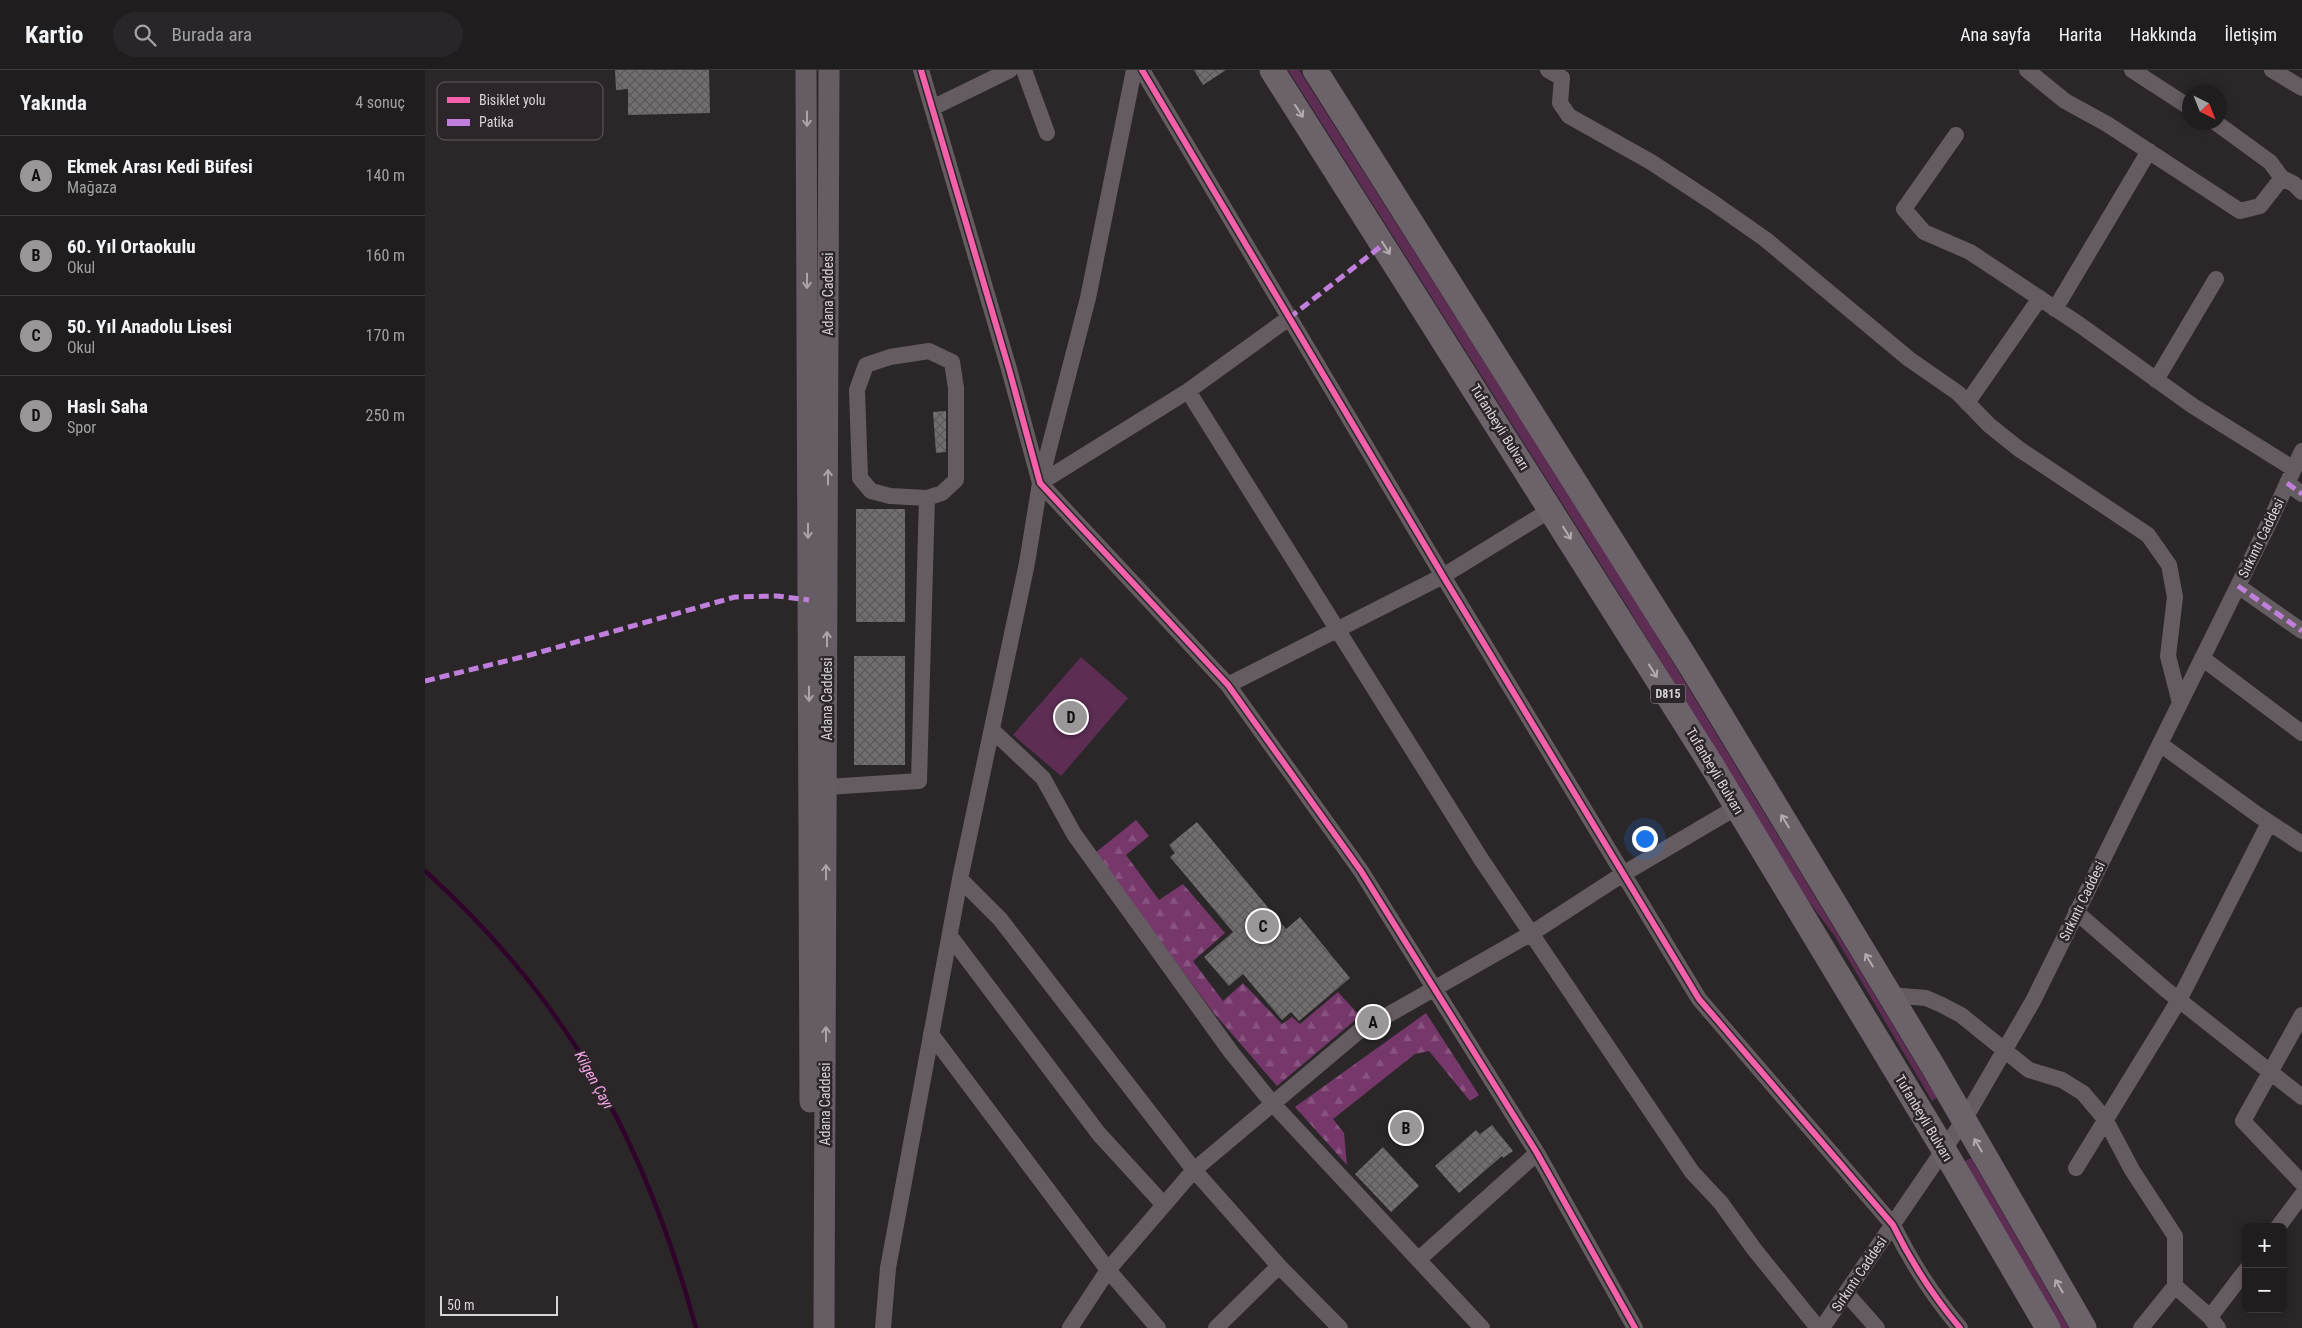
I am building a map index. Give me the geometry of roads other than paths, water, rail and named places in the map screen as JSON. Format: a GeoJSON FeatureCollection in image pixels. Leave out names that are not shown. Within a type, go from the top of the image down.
{"type":"FeatureCollection","features":[{"type":"Feature","properties":{"kind":"highway","name":"Tufanbeyli Bulvarı"},"geometry":{"type":"LineString","coordinates":[[1272,70],[1552,509],[1737,807],[1944,1150],[2047,1328]]}},
{"type":"Feature","properties":{"kind":"highway","name":"D815"},"geometry":{"type":"LineString","coordinates":[[1315,70],[1692,668],[1890,995],[2084,1328]]}},
{"type":"Feature","properties":{"kind":"main road"},"geometry":{"type":"LineString","coordinates":[[806,70],[810,1328]]}},
{"type":"Feature","properties":{"kind":"main road","name":"Adana Caddesi"},"geometry":{"type":"LineString","coordinates":[[824,1328],[829,70]]}},
{"type":"Feature","properties":{"kind":"street"},"geometry":{"type":"LineString","coordinates":[[921,70],[1009,369],[1040,483],[1228,685],[1361,872],[1537,1153],[1635,1328]]}},
{"type":"Feature","properties":{"kind":"street"},"geometry":{"type":"LineString","coordinates":[[932,108],[1010,70]]}},
{"type":"Feature","properties":{"kind":"street"},"geometry":{"type":"LineString","coordinates":[[1024,70],[1047,133]]}},
{"type":"Feature","properties":{"kind":"street"},"geometry":{"type":"LineString","coordinates":[[883,1328],[888,1268],[960,879],[1027,563],[1040,483],[1087,298],[1134,70]]}},
{"type":"Feature","properties":{"kind":"street"},"geometry":{"type":"LineString","coordinates":[[1142,70],[1443,576],[1699,999],[1893,1225],[1911,1261],[1944,1308],[1961,1328]]}},
{"type":"Feature","properties":{"kind":"street"},"geometry":{"type":"LineString","coordinates":[[1548,70],[1562,78],[1560,103],[1569,116],[1651,162],[1765,239],[1909,359],[1958,393],[2019,450],[2148,534],[2169,565],[2175,597],[2168,656],[2180,703]]}},
{"type":"Feature","properties":{"kind":"street"},"geometry":{"type":"LineString","coordinates":[[2027,70],[2065,101],[2107,124],[2240,211],[2260,206],[2282,178]]}},
{"type":"Feature","properties":{"kind":"street"},"geometry":{"type":"LineString","coordinates":[[2132,70],[2182,102]]}},
{"type":"Feature","properties":{"kind":"street"},"geometry":{"type":"LineString","coordinates":[[2272,70],[2302,88]]}},
{"type":"Feature","properties":{"kind":"street"},"geometry":{"type":"LineString","coordinates":[[2226,130],[2270,162],[2282,178],[2294,184],[2302,192]]}},
{"type":"Feature","properties":{"kind":"street"},"geometry":{"type":"LineString","coordinates":[[1956,135],[1904,209],[1924,232],[1970,252],[2040,298],[2290,476],[2302,494]]}},
{"type":"Feature","properties":{"kind":"street"},"geometry":{"type":"LineString","coordinates":[[2055,309],[2149,151]]}},
{"type":"Feature","properties":{"kind":"street"},"geometry":{"type":"LineString","coordinates":[[2156,380],[2216,279]]}},
{"type":"Feature","properties":{"kind":"street"},"geometry":{"type":"LineString","coordinates":[[1967,403],[2040,298]]}},
{"type":"Feature","properties":{"kind":"street"},"geometry":{"type":"LineString","coordinates":[[1040,483],[1188,391],[1289,318]]}},
{"type":"Feature","properties":{"kind":"street"},"geometry":{"type":"LineString","coordinates":[[929,351],[952,362],[956,388],[956,480],[943,493],[927,498],[890,496],[871,491],[860,478],[857,390],[866,365],[889,357],[929,351]]}},
{"type":"Feature","properties":{"kind":"street"},"geometry":{"type":"LineString","coordinates":[[1188,391],[1481,858],[1692,1172],[1721,1203],[1754,1249],[1820,1328]]}},
{"type":"Feature","properties":{"kind":"street","name":"Sırkıntı Caddesi"},"geometry":{"type":"LineString","coordinates":[[1820,1328],[1964,1120],[2033,1001],[2238,586],[2302,451]]}},
{"type":"Feature","properties":{"kind":"street"},"geometry":{"type":"LineString","coordinates":[[827,787],[919,781],[927,498]]}},
{"type":"Feature","properties":{"kind":"street"},"geometry":{"type":"LineString","coordinates":[[1228,685],[1443,576],[1552,509]]}},
{"type":"Feature","properties":{"kind":"street"},"geometry":{"type":"LineString","coordinates":[[2238,586],[2302,631]]}},
{"type":"Feature","properties":{"kind":"street"},"geometry":{"type":"LineString","coordinates":[[2202,658],[2302,734]]}},
{"type":"Feature","properties":{"kind":"street"},"geometry":{"type":"LineString","coordinates":[[992,730],[1043,778],[1074,834],[1231,1052],[1273,1104],[1482,1328]]}},
{"type":"Feature","properties":{"kind":"street"},"geometry":{"type":"LineString","coordinates":[[2160,744],[2269,823],[2302,844]]}},
{"type":"Feature","properties":{"kind":"street"},"geometry":{"type":"LineString","coordinates":[[1070,1328],[1108,1270],[1194,1170],[1357,1032],[1532,933],[1623,874],[1737,807]]}},
{"type":"Feature","properties":{"kind":"street"},"geometry":{"type":"LineString","coordinates":[[2076,1168],[2179,1000],[2269,823]]}},
{"type":"Feature","properties":{"kind":"street"},"geometry":{"type":"LineString","coordinates":[[960,879],[1000,919],[1194,1170],[1279,1266],[1340,1328]]}},
{"type":"Feature","properties":{"kind":"street"},"geometry":{"type":"LineString","coordinates":[[2076,912],[2179,1000],[2302,1097]]}},
{"type":"Feature","properties":{"kind":"street"},"geometry":{"type":"LineString","coordinates":[[950,936],[1099,1134],[1164,1205]]}},
{"type":"Feature","properties":{"kind":"street"},"geometry":{"type":"LineString","coordinates":[[1890,995],[1926,998],[1961,1015],[2029,1070],[2062,1080],[2083,1093],[2105,1120],[2132,1170],[2175,1236],[2175,1286],[2141,1328]]}},
{"type":"Feature","properties":{"kind":"street"},"geometry":{"type":"LineString","coordinates":[[2302,1015],[2243,1121],[2302,1183]]}},
{"type":"Feature","properties":{"kind":"street"},"geometry":{"type":"LineString","coordinates":[[931,1034],[1108,1270],[1158,1328]]}},
{"type":"Feature","properties":{"kind":"street"},"geometry":{"type":"LineString","coordinates":[[1419,1259],[1537,1153]]}},
{"type":"Feature","properties":{"kind":"street"},"geometry":{"type":"LineString","coordinates":[[2281,1223],[2302,1195]]}},
{"type":"Feature","properties":{"kind":"street"},"geometry":{"type":"LineString","coordinates":[[1216,1328],[1279,1266]]}},
{"type":"Feature","properties":{"kind":"street"},"geometry":{"type":"LineString","coordinates":[[2175,1286],[2214,1322],[2242,1276]]}},
{"type":"Feature","properties":{"kind":"street"},"geometry":{"type":"LineString","coordinates":[[1846,1292],[1877,1328]]}},
{"type":"Feature","properties":{"kind":"waterway","name":"Kilgen Çayı"},"geometry":{"type":"LineString","coordinates":[[425,871],[476,920],[521,971],[561,1024],[595,1078],[626,1136],[652,1196],[676,1260],[696,1328]]}},
{"type":"Feature","properties":{"kind":"place","name":"Haslı Saha"},"geometry":{"type":"Point","coordinates":[1071,717]}},
{"type":"Feature","properties":{"kind":"place","name":"50. Yıl Anadolu Lisesi"},"geometry":{"type":"Point","coordinates":[1263,926]}},
{"type":"Feature","properties":{"kind":"place","name":"Ekmek Arası Kedi Büfesi"},"geometry":{"type":"Point","coordinates":[1373,1022]}},
{"type":"Feature","properties":{"kind":"place","name":"60. Yıl Ortaokulu"},"geometry":{"type":"Point","coordinates":[1406,1128]}}]}
